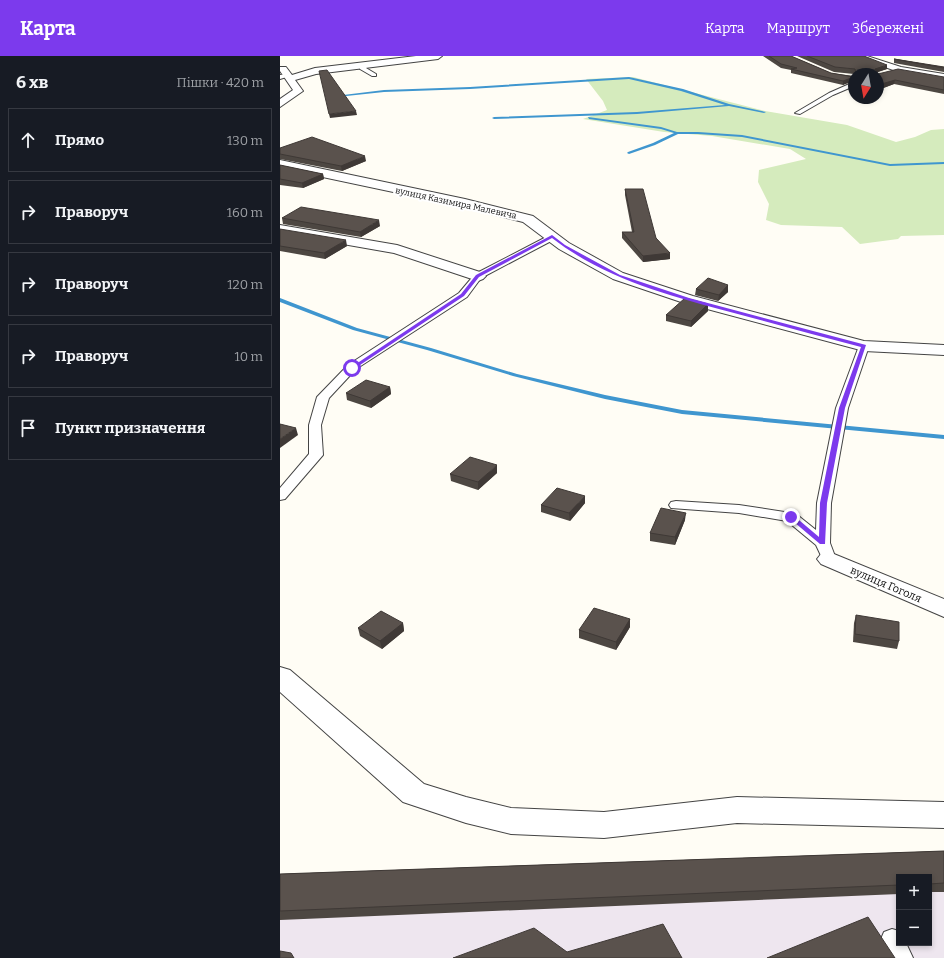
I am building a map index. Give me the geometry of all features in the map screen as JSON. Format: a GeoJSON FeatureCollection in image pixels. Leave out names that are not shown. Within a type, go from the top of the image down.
{"type":"FeatureCollection","features":[{"type":"Feature","properties":{"kind":"street"},"geometry":{"type":"LineString","coordinates":[[286,77],[315,71],[438,56]]}},
{"type":"Feature","properties":{"kind":"street"},"geometry":{"type":"LineString","coordinates":[[858,56],[899,68],[944,77]]}},
{"type":"Feature","properties":{"kind":"street"},"geometry":{"type":"LineString","coordinates":[[280,68],[283,69],[286,77],[298,91],[280,104]]}},
{"type":"Feature","properties":{"kind":"street","name":"вулиця Казимира Малевича"},"geometry":{"type":"LineString","coordinates":[[280,164],[391,189],[465,203],[528,219],[564,246],[618,276],[687,299],[864,346],[944,350]]}},
{"type":"Feature","properties":{"kind":"street"},"geometry":{"type":"LineString","coordinates":[[280,229],[397,249],[478,276]]}},
{"type":"Feature","properties":{"kind":"street","name":"вулиця Гоголя"},"geometry":{"type":"LineString","coordinates":[[826,551],[944,609]]}},
{"type":"Feature","properties":{"kind":"street"},"geometry":{"type":"LineString","coordinates":[[280,677],[414,793],[466,810],[511,820],[604,825],[737,810],[944,815]]}},
{"type":"Feature","properties":{"kind":"lane"},"geometry":{"type":"LineString","coordinates":[[366,65],[362,68],[374,75]]}},
{"type":"Feature","properties":{"kind":"lane"},"geometry":{"type":"LineString","coordinates":[[885,73],[899,68]]}},
{"type":"Feature","properties":{"kind":"lane"},"geometry":{"type":"LineString","coordinates":[[798,113],[831,94],[848,87]]}},
{"type":"Feature","properties":{"kind":"lane"},"geometry":{"type":"LineString","coordinates":[[280,496],[316,455],[315,425],[323,397],[352,368],[463,295],[478,276],[552,237]]}},
{"type":"Feature","properties":{"kind":"lane"},"geometry":{"type":"LineString","coordinates":[[826,551],[824,503],[842,408],[864,346]]}},
{"type":"Feature","properties":{"kind":"lane"},"geometry":{"type":"LineString","coordinates":[[676,505],[738,509],[791,517],[826,551]]}},
{"type":"Feature","properties":{"kind":"shaded area"},"geometry":{"type":"Polygon","coordinates":[[[944,859],[944,958],[280,958],[280,882],[944,859]]]}},
{"type":"Feature","properties":{"kind":"green space"},"geometry":{"type":"Polygon","coordinates":[[[633,77],[765,111],[847,125],[896,142],[915,137],[931,130],[944,129],[944,235],[901,236],[898,239],[860,244],[842,227],[781,225],[766,220],[769,204],[758,182],[759,170],[806,159],[790,149],[712,136],[664,132],[583,119],[607,110],[603,101],[586,79],[633,77]]]}},
{"type":"Feature","properties":{"kind":"building"},"geometry":{"type":"Polygon","coordinates":[[[769,56],[791,56],[831,73],[848,76],[848,79],[843,81],[791,69],[797,68],[781,64],[769,56]]]}},
{"type":"Feature","properties":{"kind":"building"},"geometry":{"type":"Polygon","coordinates":[[[807,56],[864,56],[887,65],[878,68],[835,67],[807,56]]]}},
{"type":"Feature","properties":{"kind":"building"},"geometry":{"type":"Polygon","coordinates":[[[894,59],[944,67],[944,68],[894,59]]]}},
{"type":"Feature","properties":{"kind":"building"},"geometry":{"type":"Polygon","coordinates":[[[898,69],[944,77],[944,90],[895,80],[884,83],[884,72],[898,69]]]}},
{"type":"Feature","properties":{"kind":"building"},"geometry":{"type":"Polygon","coordinates":[[[327,70],[356,111],[329,114],[319,71],[327,70]]]}},
{"type":"Feature","properties":{"kind":"building"},"geometry":{"type":"Polygon","coordinates":[[[312,137],[365,156],[341,166],[280,154],[280,148],[312,137]]]}},
{"type":"Feature","properties":{"kind":"building"},"geometry":{"type":"Polygon","coordinates":[[[280,165],[323,174],[302,183],[280,179],[280,165]]]}},
{"type":"Feature","properties":{"kind":"building"},"geometry":{"type":"Polygon","coordinates":[[[625,189],[643,189],[656,238],[670,253],[643,256],[622,232],[634,232],[625,189]]]}},
{"type":"Feature","properties":{"kind":"building"},"geometry":{"type":"Polygon","coordinates":[[[301,207],[379,220],[360,232],[282,218],[301,207]]]}},
{"type":"Feature","properties":{"kind":"building"},"geometry":{"type":"Polygon","coordinates":[[[280,229],[346,240],[324,253],[280,246],[280,229]]]}},
{"type":"Feature","properties":{"kind":"building"},"geometry":{"type":"Polygon","coordinates":[[[708,278],[728,285],[719,295],[696,289],[708,278]]]}},
{"type":"Feature","properties":{"kind":"building"},"geometry":{"type":"Polygon","coordinates":[[[685,298],[708,304],[691,321],[666,315],[685,298]]]}},
{"type":"Feature","properties":{"kind":"building"},"geometry":{"type":"Polygon","coordinates":[[[366,380],[390,387],[370,401],[346,393],[366,380]]]}},
{"type":"Feature","properties":{"kind":"building"},"geometry":{"type":"Polygon","coordinates":[[[280,424],[296,428],[280,439],[280,424]]]}},
{"type":"Feature","properties":{"kind":"building"},"geometry":{"type":"Polygon","coordinates":[[[470,457],[497,465],[478,482],[450,474],[470,457]]]}},
{"type":"Feature","properties":{"kind":"building"},"geometry":{"type":"Polygon","coordinates":[[[557,488],[585,496],[569,513],[541,505],[557,488]]]}},
{"type":"Feature","properties":{"kind":"building"},"geometry":{"type":"Polygon","coordinates":[[[661,508],[686,513],[675,537],[650,533],[661,508]]]}},
{"type":"Feature","properties":{"kind":"building"},"geometry":{"type":"Polygon","coordinates":[[[594,608],[630,619],[616,642],[579,630],[594,608]]]}},
{"type":"Feature","properties":{"kind":"building"},"geometry":{"type":"Polygon","coordinates":[[[381,611],[403,623],[380,641],[358,628],[381,611]]]}},
{"type":"Feature","properties":{"kind":"building"},"geometry":{"type":"Polygon","coordinates":[[[856,615],[899,622],[899,641],[855,634],[856,615]]]}},
{"type":"Feature","properties":{"kind":"building"},"geometry":{"type":"Polygon","coordinates":[[[944,851],[944,883],[932,884],[932,874],[896,874],[896,885],[280,911],[280,874],[944,851]]]}},
{"type":"Feature","properties":{"kind":"building"},"geometry":{"type":"Polygon","coordinates":[[[868,917],[895,958],[767,958],[868,917]]]}},
{"type":"Feature","properties":{"kind":"building"},"geometry":{"type":"Polygon","coordinates":[[[663,924],[682,958],[453,958],[534,928],[567,952],[663,924]]]}},
{"type":"Feature","properties":{"kind":"building"},"geometry":{"type":"Polygon","coordinates":[[[280,951],[291,953],[294,958],[280,958],[280,951]]]}},
{"type":"Feature","properties":{"kind":"waterway"},"geometry":{"type":"LineString","coordinates":[[337,96],[384,91],[470,88],[629,78],[682,90],[728,105],[764,112]]}},
{"type":"Feature","properties":{"kind":"waterway"},"geometry":{"type":"LineString","coordinates":[[494,118],[637,113],[727,106]]}},
{"type":"Feature","properties":{"kind":"waterway"},"geometry":{"type":"LineString","coordinates":[[589,118],[661,128],[677,133]]}},
{"type":"Feature","properties":{"kind":"waterway"},"geometry":{"type":"LineString","coordinates":[[629,153],[654,144],[677,133]]}},
{"type":"Feature","properties":{"kind":"waterway"},"geometry":{"type":"LineString","coordinates":[[677,133],[742,136],[890,165],[944,163]]}},
{"type":"Feature","properties":{"kind":"waterway"},"geometry":{"type":"LineString","coordinates":[[280,300],[355,329],[429,349],[515,375],[605,397],[682,412],[944,437]]}},
{"type":"Feature","properties":{"kind":"route"},"geometry":{"type":"LineString","coordinates":[[352,368],[463,295],[478,276],[552,237],[564,246],[618,276],[687,299],[768,322],[864,346],[842,408],[824,503],[823,543],[791,517]]}}]}
